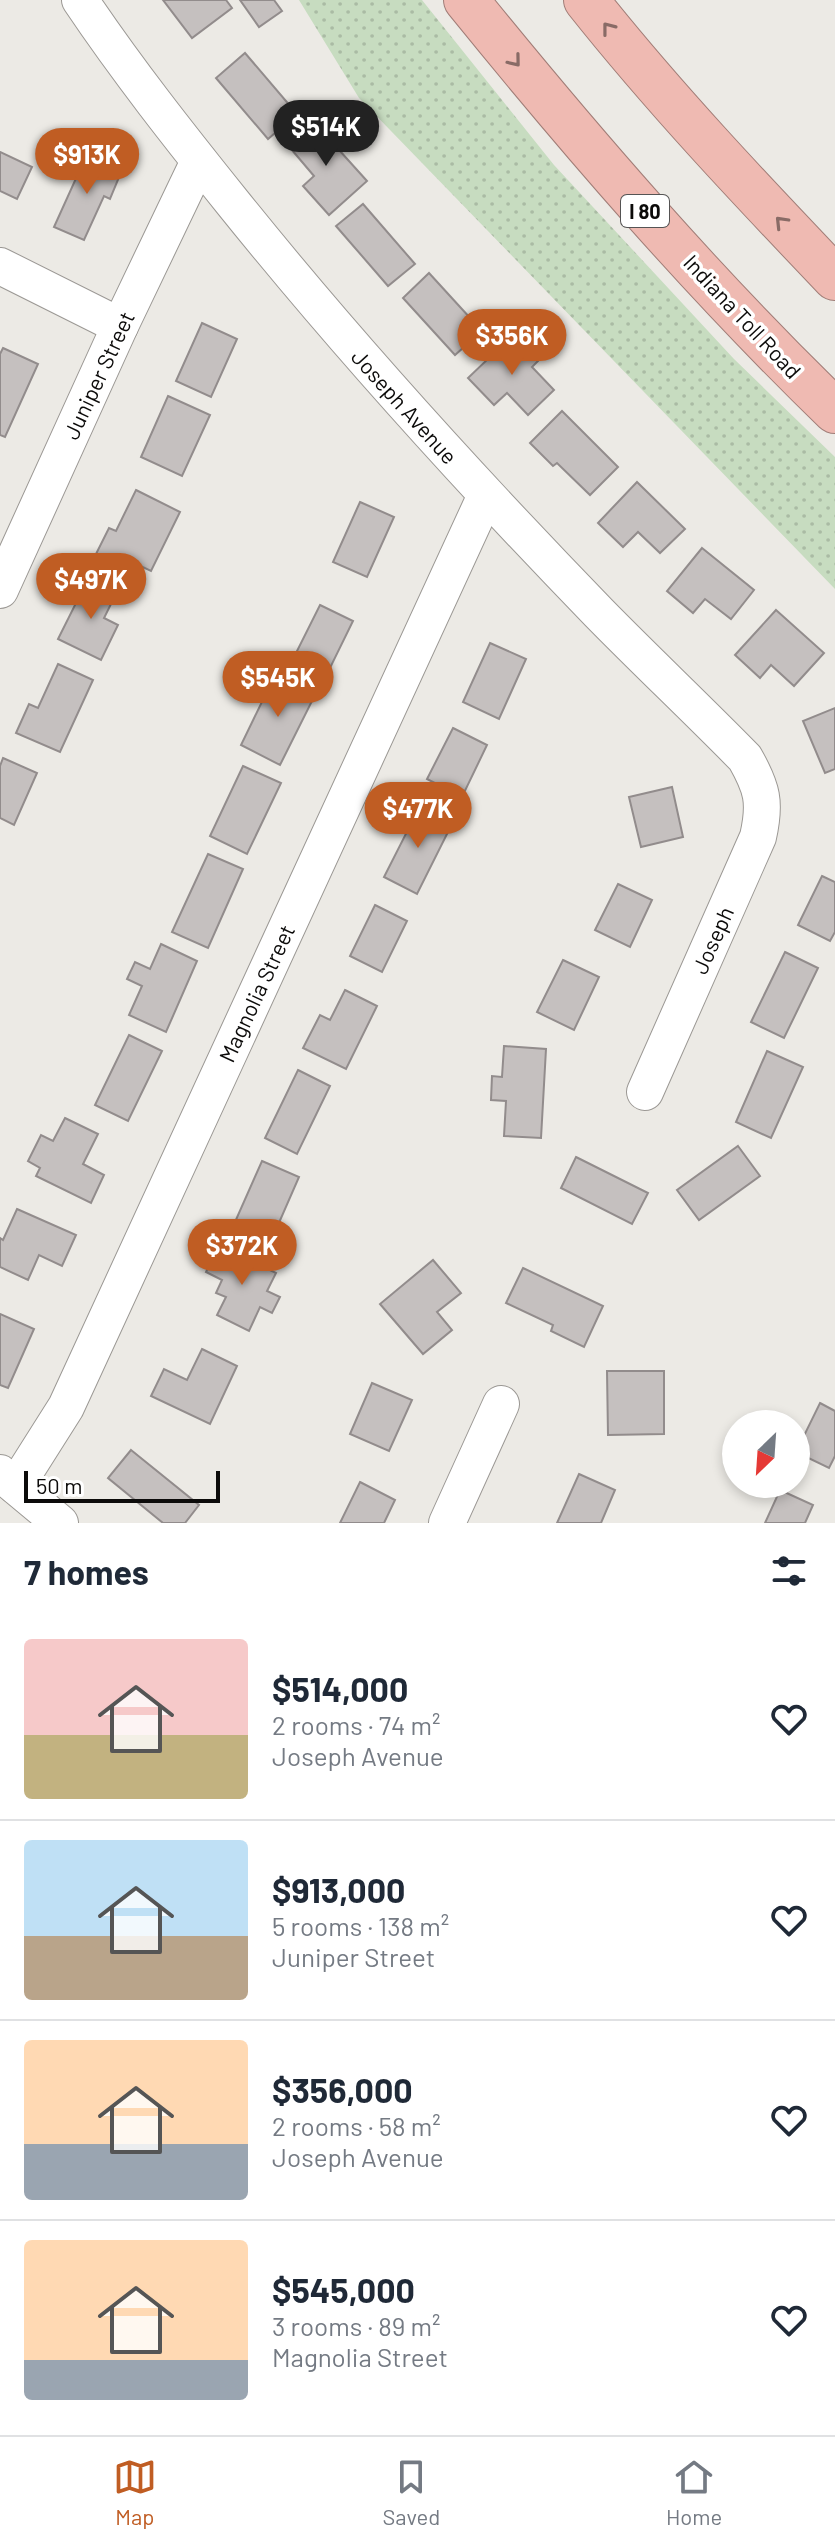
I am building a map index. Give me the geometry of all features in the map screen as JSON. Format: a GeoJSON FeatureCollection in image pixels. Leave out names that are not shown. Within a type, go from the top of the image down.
{"type":"FeatureCollection","features":[{"type":"Feature","properties":{"kind":"highway","name":"Indiana Toll Road"},"geometry":{"type":"LineString","coordinates":[[466,0],[558,113],[689,260],[835,411]]}},
{"type":"Feature","properties":{"kind":"highway"},"geometry":{"type":"LineString","coordinates":[[586,0],[747,186],[835,278]]}},
{"type":"Feature","properties":{"kind":"street","name":"Joseph Avenue"},"geometry":{"type":"LineString","coordinates":[[80,0],[199,161],[297,283],[486,495],[745,758],[760,785]]}},
{"type":"Feature","properties":{"kind":"street","name":"Juniper Street"},"geometry":{"type":"LineString","coordinates":[[0,590],[199,161]]}},
{"type":"Feature","properties":{"kind":"street"},"geometry":{"type":"LineString","coordinates":[[0,266],[120,326]]}},
{"type":"Feature","properties":{"kind":"street","name":"Magnolia Street"},"geometry":{"type":"LineString","coordinates":[[8,1480],[66,1407],[486,495]]}},
{"type":"Feature","properties":{"kind":"street","name":"Joseph"},"geometry":{"type":"LineString","coordinates":[[645,1092],[758,837],[764,812],[760,785]]}},
{"type":"Feature","properties":{"kind":"street"},"geometry":{"type":"LineString","coordinates":[[447,1523],[501,1404]]}},
{"type":"Feature","properties":{"kind":"street"},"geometry":{"type":"LineString","coordinates":[[8,1480],[60,1523]]}},
{"type":"Feature","properties":{"kind":"green space"},"geometry":{"type":"Polygon","coordinates":[[[299,0],[422,0],[554,165],[734,359],[835,457],[835,589],[359,98],[299,0]]]}},
{"type":"Feature","properties":{"kind":"building"},"geometry":{"type":"Polygon","coordinates":[[[163,0],[226,0],[232,8],[192,38],[163,0]]]}},
{"type":"Feature","properties":{"kind":"building"},"geometry":{"type":"Polygon","coordinates":[[[240,0],[274,0],[282,11],[259,27],[240,0]]]}},
{"type":"Feature","properties":{"kind":"building"},"geometry":{"type":"Polygon","coordinates":[[[245,53],[297,114],[268,139],[216,78],[245,53]]]}},
{"type":"Feature","properties":{"kind":"building"},"geometry":{"type":"Polygon","coordinates":[[[312,120],[367,181],[329,215],[303,186],[314,176],[286,143],[312,120]]]}},
{"type":"Feature","properties":{"kind":"building"},"geometry":{"type":"Polygon","coordinates":[[[0,152],[32,167],[17,199],[0,191],[0,152]]]}},
{"type":"Feature","properties":{"kind":"building"},"geometry":{"type":"Polygon","coordinates":[[[87,154],[122,170],[110,199],[104,196],[84,240],[54,227],[87,154]]]}},
{"type":"Feature","properties":{"kind":"building"},"geometry":{"type":"Polygon","coordinates":[[[363,204],[415,264],[388,286],[336,226],[363,204]]]}},
{"type":"Feature","properties":{"kind":"building"},"geometry":{"type":"Polygon","coordinates":[[[429,273],[482,331],[455,355],[403,298],[429,273]]]}},
{"type":"Feature","properties":{"kind":"building"},"geometry":{"type":"Polygon","coordinates":[[[202,323],[237,339],[211,397],[176,381],[202,323]]]}},
{"type":"Feature","properties":{"kind":"building"},"geometry":{"type":"Polygon","coordinates":[[[514,334],[539,360],[532,367],[554,390],[528,415],[507,393],[494,405],[468,378],[514,334]]]}},
{"type":"Feature","properties":{"kind":"building"},"geometry":{"type":"Polygon","coordinates":[[[3,348],[38,364],[5,437],[0,435],[0,354],[3,348]]]}},
{"type":"Feature","properties":{"kind":"building"},"geometry":{"type":"Polygon","coordinates":[[[168,396],[210,415],[182,476],[141,457],[168,396]]]}},
{"type":"Feature","properties":{"kind":"building"},"geometry":{"type":"Polygon","coordinates":[[[562,411],[618,467],[590,495],[557,463],[553,466],[530,443],[562,411]]]}},
{"type":"Feature","properties":{"kind":"building"},"geometry":{"type":"Polygon","coordinates":[[[637,482],[685,529],[660,553],[638,532],[623,547],[598,523],[637,482]]]}},
{"type":"Feature","properties":{"kind":"building"},"geometry":{"type":"Polygon","coordinates":[[[136,490],[180,512],[151,571],[126,559],[121,569],[95,556],[109,528],[116,531],[136,490]]]}},
{"type":"Feature","properties":{"kind":"building"},"geometry":{"type":"Polygon","coordinates":[[[360,502],[394,517],[367,577],[333,562],[360,502]]]}},
{"type":"Feature","properties":{"kind":"building"},"geometry":{"type":"Polygon","coordinates":[[[702,548],[754,590],[731,619],[705,599],[693,613],[667,591],[702,548]]]}},
{"type":"Feature","properties":{"kind":"building"},"geometry":{"type":"Polygon","coordinates":[[[88,579],[116,594],[104,618],[118,625],[101,660],[58,639],[88,579]]]}},
{"type":"Feature","properties":{"kind":"building"},"geometry":{"type":"Polygon","coordinates":[[[320,605],[353,621],[329,670],[296,653],[320,605]]]}},
{"type":"Feature","properties":{"kind":"building"},"geometry":{"type":"Polygon","coordinates":[[[776,610],[824,653],[794,686],[771,665],[760,678],[735,655],[776,610]]]}},
{"type":"Feature","properties":{"kind":"building"},"geometry":{"type":"Polygon","coordinates":[[[490,643],[526,659],[499,719],[463,702],[490,643]]]}},
{"type":"Feature","properties":{"kind":"building"},"geometry":{"type":"Polygon","coordinates":[[[58,664],[93,680],[60,752],[16,733],[29,704],[38,708],[58,664]]]}},
{"type":"Feature","properties":{"kind":"building"},"geometry":{"type":"Polygon","coordinates":[[[276,673],[316,693],[280,765],[241,745],[276,673]]]}},
{"type":"Feature","properties":{"kind":"building"},"geometry":{"type":"Polygon","coordinates":[[[835,708],[835,769],[825,773],[803,721],[835,708]]]}},
{"type":"Feature","properties":{"kind":"building"},"geometry":{"type":"Polygon","coordinates":[[[453,728],[487,745],[462,797],[427,779],[453,728]]]}},
{"type":"Feature","properties":{"kind":"building"},"geometry":{"type":"Polygon","coordinates":[[[3,758],[37,773],[14,825],[0,818],[0,766],[3,758]]]}},
{"type":"Feature","properties":{"kind":"building"},"geometry":{"type":"Polygon","coordinates":[[[243,766],[281,783],[247,854],[210,836],[243,766]]]}},
{"type":"Feature","properties":{"kind":"building"},"geometry":{"type":"Polygon","coordinates":[[[672,787],[683,837],[641,847],[629,797],[672,787]]]}},
{"type":"Feature","properties":{"kind":"building"},"geometry":{"type":"Polygon","coordinates":[[[420,806],[453,822],[417,894],[384,877],[420,806]]]}},
{"type":"Feature","properties":{"kind":"building"},"geometry":{"type":"Polygon","coordinates":[[[208,854],[243,869],[208,948],[172,932],[208,854]]]}},
{"type":"Feature","properties":{"kind":"building"},"geometry":{"type":"Polygon","coordinates":[[[822,876],[835,882],[835,932],[830,941],[798,925],[822,876]]]}},
{"type":"Feature","properties":{"kind":"building"},"geometry":{"type":"Polygon","coordinates":[[[618,884],[652,900],[630,947],[595,930],[618,884]]]}},
{"type":"Feature","properties":{"kind":"building"},"geometry":{"type":"Polygon","coordinates":[[[375,905],[407,921],[382,972],[350,956],[375,905]]]}},
{"type":"Feature","properties":{"kind":"building"},"geometry":{"type":"Polygon","coordinates":[[[161,944],[197,961],[166,1032],[129,1015],[142,986],[127,979],[135,962],[150,969],[161,944]]]}},
{"type":"Feature","properties":{"kind":"building"},"geometry":{"type":"Polygon","coordinates":[[[785,952],[818,968],[784,1038],[751,1022],[785,952]]]}},
{"type":"Feature","properties":{"kind":"building"},"geometry":{"type":"Polygon","coordinates":[[[563,960],[599,977],[574,1030],[537,1012],[563,960]]]}},
{"type":"Feature","properties":{"kind":"building"},"geometry":{"type":"Polygon","coordinates":[[[345,990],[377,1006],[346,1069],[303,1048],[320,1015],[330,1020],[345,990]]]}},
{"type":"Feature","properties":{"kind":"building"},"geometry":{"type":"Polygon","coordinates":[[[129,1035],[162,1051],[128,1121],[95,1105],[129,1035]]]}},
{"type":"Feature","properties":{"kind":"building"},"geometry":{"type":"Polygon","coordinates":[[[504,1046],[546,1049],[541,1138],[504,1136],[506,1101],[491,1100],[492,1076],[502,1077],[504,1046]]]}},
{"type":"Feature","properties":{"kind":"building"},"geometry":{"type":"Polygon","coordinates":[[[767,1051],[803,1067],[771,1138],[736,1122],[767,1051]]]}},
{"type":"Feature","properties":{"kind":"building"},"geometry":{"type":"Polygon","coordinates":[[[298,1070],[330,1086],[297,1154],[265,1138],[298,1070]]]}},
{"type":"Feature","properties":{"kind":"building"},"geometry":{"type":"Polygon","coordinates":[[[65,1118],[98,1134],[83,1164],[104,1175],[91,1203],[36,1176],[40,1168],[28,1161],[41,1135],[53,1141],[65,1118]]]}},
{"type":"Feature","properties":{"kind":"building"},"geometry":{"type":"Polygon","coordinates":[[[738,1146],[760,1176],[699,1220],[677,1190],[738,1146]]]}},
{"type":"Feature","properties":{"kind":"building"},"geometry":{"type":"Polygon","coordinates":[[[576,1157],[648,1193],[632,1224],[561,1188],[576,1157]]]}},
{"type":"Feature","properties":{"kind":"building"},"geometry":{"type":"Polygon","coordinates":[[[262,1161],[299,1177],[268,1248],[231,1231],[262,1161]]]}},
{"type":"Feature","properties":{"kind":"building"},"geometry":{"type":"Polygon","coordinates":[[[17,1209],[76,1235],[62,1266],[39,1255],[28,1280],[0,1267],[0,1238],[3,1240],[17,1209]]]}},
{"type":"Feature","properties":{"kind":"building"},"geometry":{"type":"Polygon","coordinates":[[[219,1245],[276,1273],[267,1291],[280,1297],[272,1313],[260,1307],[249,1331],[217,1315],[226,1297],[216,1293],[222,1280],[206,1272],[219,1245]]]}},
{"type":"Feature","properties":{"kind":"building"},"geometry":{"type":"Polygon","coordinates":[[[433,1260],[461,1293],[437,1312],[452,1330],[423,1354],[380,1304],[433,1260]]]}},
{"type":"Feature","properties":{"kind":"building"},"geometry":{"type":"Polygon","coordinates":[[[523,1268],[603,1306],[584,1347],[551,1331],[553,1325],[506,1303],[523,1268]]]}},
{"type":"Feature","properties":{"kind":"building"},"geometry":{"type":"Polygon","coordinates":[[[0,1314],[34,1329],[8,1388],[0,1385],[0,1314]]]}},
{"type":"Feature","properties":{"kind":"building"},"geometry":{"type":"Polygon","coordinates":[[[202,1349],[237,1366],[210,1424],[151,1396],[164,1369],[187,1380],[202,1349]]]}},
{"type":"Feature","properties":{"kind":"building"},"geometry":{"type":"Polygon","coordinates":[[[607,1371],[664,1371],[664,1434],[608,1435],[607,1371]]]}},
{"type":"Feature","properties":{"kind":"building"},"geometry":{"type":"Polygon","coordinates":[[[372,1383],[412,1400],[389,1451],[350,1434],[372,1383]]]}},
{"type":"Feature","properties":{"kind":"building"},"geometry":{"type":"Polygon","coordinates":[[[820,1403],[835,1411],[835,1456],[829,1468],[810,1459],[810,1423],[820,1403]]]}},
{"type":"Feature","properties":{"kind":"building"},"geometry":{"type":"Polygon","coordinates":[[[131,1450],[199,1505],[185,1523],[163,1523],[108,1478],[131,1450]]]}},
{"type":"Feature","properties":{"kind":"building"},"geometry":{"type":"Polygon","coordinates":[[[579,1474],[615,1490],[601,1523],[557,1523],[579,1474]]]}},
{"type":"Feature","properties":{"kind":"building"},"geometry":{"type":"Polygon","coordinates":[[[360,1482],[395,1500],[384,1523],[340,1523],[360,1482]]]}},
{"type":"Feature","properties":{"kind":"building"},"geometry":{"type":"Polygon","coordinates":[[[776,1498],[798,1498],[813,1505],[805,1523],[765,1523],[776,1498]]]}}]}
